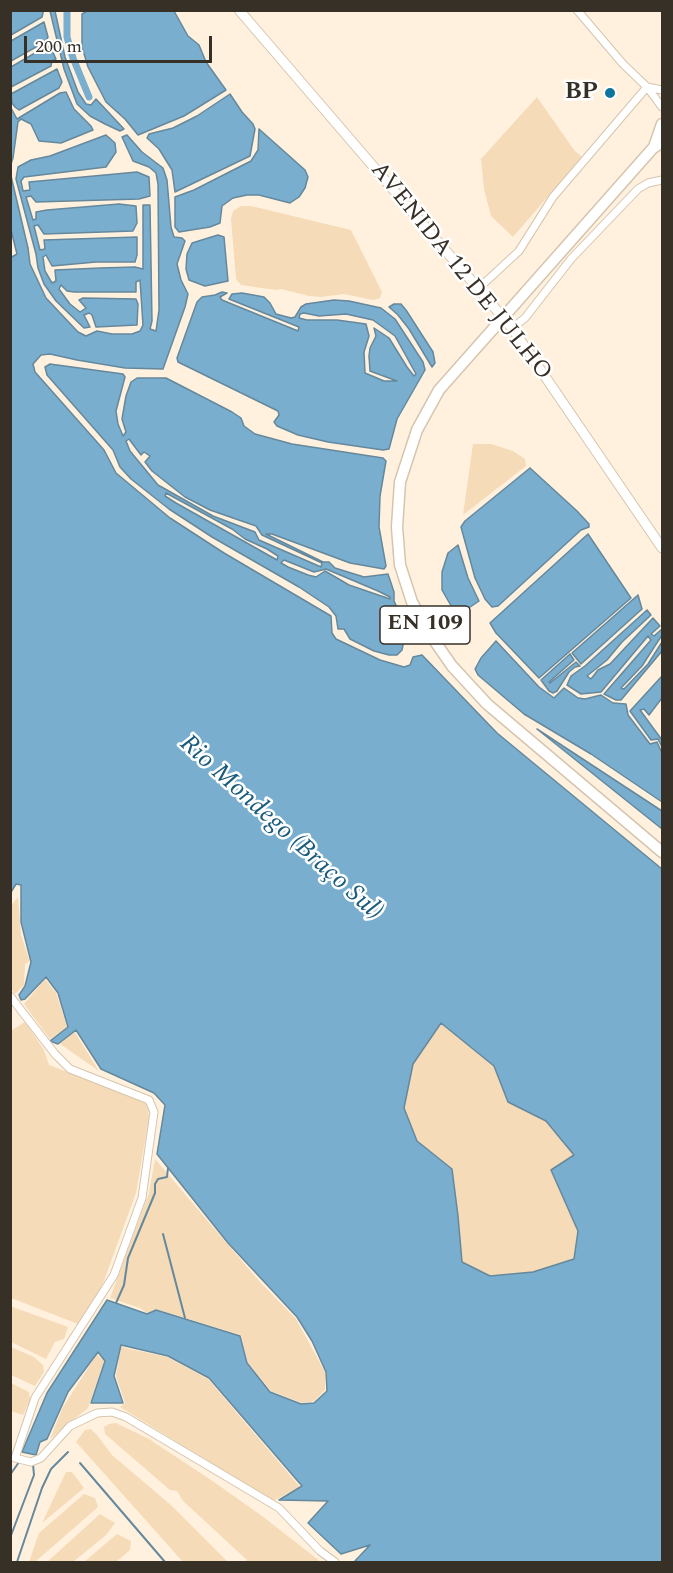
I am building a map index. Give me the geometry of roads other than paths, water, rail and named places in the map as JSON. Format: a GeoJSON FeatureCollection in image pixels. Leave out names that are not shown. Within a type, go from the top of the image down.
{"type":"FeatureCollection","features":[{"type":"Feature","properties":{"kind":"main road","name":"AVENIDA 12 DE JULHO"},"geometry":{"type":"LineString","coordinates":[[239,10],[512,328],[663,548]]}},
{"type":"Feature","properties":{"kind":"main road"},"geometry":{"type":"LineString","coordinates":[[658,145],[663,124]]}},
{"type":"Feature","properties":{"kind":"main road","name":"EN 109"},"geometry":{"type":"LineString","coordinates":[[658,145],[440,390],[417,430],[400,482],[397,527],[400,566],[412,602],[429,633],[452,666],[488,704],[663,852]]}},
{"type":"Feature","properties":{"kind":"street"},"geometry":{"type":"LineString","coordinates":[[577,10],[663,107]]}},
{"type":"Feature","properties":{"kind":"street"},"geometry":{"type":"LineString","coordinates":[[479,288],[519,251],[553,197],[647,87]]}},
{"type":"Feature","properties":{"kind":"street"},"geometry":{"type":"LineString","coordinates":[[647,87],[663,90]]}},
{"type":"Feature","properties":{"kind":"street"},"geometry":{"type":"LineString","coordinates":[[512,328],[525,318],[571,259],[638,189],[648,183],[663,180]]}},
{"type":"Feature","properties":{"kind":"street"},"geometry":{"type":"LineString","coordinates":[[10,996],[55,1054],[70,1069],[149,1100],[154,1112],[142,1198],[114,1275],[35,1398],[13,1458],[31,1462],[41,1458],[70,1426],[98,1413],[112,1413],[126,1417],[279,1508],[334,1563]]}},
{"type":"Feature","properties":{"kind":"water"},"geometry":{"type":"Polygon","coordinates":[[[11,10],[43,11],[43,13],[42,17],[11,35],[11,10]]]}},
{"type":"Feature","properties":{"kind":"water"},"geometry":{"type":"Polygon","coordinates":[[[89,10],[174,11],[188,36],[199,45],[206,62],[226,90],[184,116],[138,135],[125,119],[106,102],[88,67],[82,47],[82,14],[89,10]]]}},
{"type":"Feature","properties":{"kind":"water"},"geometry":{"type":"Polygon","coordinates":[[[50,11],[55,11],[65,57],[78,92],[86,104],[91,105],[96,99],[124,129],[120,131],[105,124],[90,116],[77,104],[64,69],[50,11]]]}},
{"type":"Feature","properties":{"kind":"water"},"geometry":{"type":"Polygon","coordinates":[[[44,22],[48,37],[45,42],[11,61],[11,41],[44,22]]]}},
{"type":"Feature","properties":{"kind":"water"},"geometry":{"type":"Polygon","coordinates":[[[47,46],[51,48],[56,59],[52,61],[51,66],[11,87],[11,67],[47,46]]]}},
{"type":"Feature","properties":{"kind":"water"},"geometry":{"type":"Polygon","coordinates":[[[57,69],[62,82],[59,88],[19,110],[15,107],[11,94],[57,69]]]}},
{"type":"Feature","properties":{"kind":"water"},"geometry":{"type":"Polygon","coordinates":[[[66,92],[74,109],[93,130],[61,143],[39,141],[31,124],[21,119],[18,122],[11,164],[11,108],[17,119],[60,93],[66,92]]]}},
{"type":"Feature","properties":{"kind":"water"},"geometry":{"type":"Polygon","coordinates":[[[230,94],[255,129],[250,156],[175,192],[172,170],[159,149],[147,138],[149,134],[173,128],[197,116],[230,94]]]}},
{"type":"Feature","properties":{"kind":"water"},"geometry":{"type":"Polygon","coordinates":[[[259,129],[305,170],[308,177],[299,197],[290,203],[259,195],[233,198],[222,206],[220,223],[179,232],[175,227],[175,197],[194,190],[251,161],[258,150],[259,129]]]}},
{"type":"Feature","properties":{"kind":"water","name":"Rio Mondego (Braço Sul)"},"geometry":{"type":"Polygon","coordinates":[[[106,135],[115,143],[116,152],[106,167],[24,177],[21,181],[23,191],[30,190],[29,182],[137,172],[149,177],[150,196],[139,199],[36,202],[31,196],[26,197],[33,220],[36,219],[36,212],[47,210],[119,204],[136,206],[137,223],[133,231],[44,234],[38,225],[34,226],[40,250],[45,249],[44,240],[137,237],[135,262],[96,262],[52,266],[46,255],[43,257],[45,271],[52,283],[56,281],[55,270],[135,267],[143,269],[143,205],[150,205],[152,321],[150,329],[156,331],[159,310],[158,184],[156,173],[149,167],[133,161],[122,137],[127,135],[142,152],[163,168],[167,180],[174,237],[185,241],[177,264],[188,294],[163,369],[125,368],[50,354],[41,355],[33,364],[35,372],[104,450],[116,473],[170,518],[224,553],[331,616],[332,633],[336,639],[380,660],[404,667],[410,665],[413,657],[422,655],[497,733],[662,869],[662,1562],[354,1562],[370,1545],[341,1554],[308,1523],[328,1501],[279,1500],[302,1486],[209,1378],[168,1356],[121,1345],[114,1376],[123,1403],[91,1403],[105,1361],[98,1352],[68,1392],[47,1439],[40,1442],[36,1455],[22,1452],[47,1393],[107,1300],[147,1314],[156,1310],[240,1336],[247,1363],[270,1392],[301,1404],[314,1403],[327,1391],[326,1372],[312,1341],[297,1317],[228,1243],[157,1154],[165,1105],[154,1093],[101,1069],[76,1030],[58,1044],[50,1041],[68,1027],[58,993],[46,977],[25,999],[21,1000],[19,995],[25,986],[31,962],[21,922],[21,885],[16,884],[10,894],[10,258],[17,254],[11,230],[11,176],[30,264],[46,298],[78,332],[86,336],[97,331],[132,334],[140,331],[143,325],[140,280],[136,282],[136,292],[74,292],[67,291],[61,285],[59,289],[70,304],[80,312],[86,308],[79,300],[83,298],[136,299],[138,304],[137,325],[96,327],[89,313],[84,315],[90,327],[84,328],[56,301],[44,284],[16,179],[18,167],[31,160],[50,156],[106,135]],[[441,1023],[413,1064],[404,1108],[417,1141],[452,1169],[462,1262],[490,1276],[533,1272],[574,1259],[578,1231],[551,1170],[574,1155],[546,1121],[508,1102],[494,1066],[441,1023]]]}},
{"type":"Feature","properties":{"kind":"water"},"geometry":{"type":"Polygon","coordinates":[[[218,235],[224,237],[228,281],[205,286],[189,280],[186,269],[187,254],[192,243],[218,235]]]}},
{"type":"Feature","properties":{"kind":"water"},"geometry":{"type":"Polygon","coordinates":[[[222,292],[227,293],[220,297],[222,300],[298,331],[299,327],[229,299],[232,294],[242,293],[264,297],[276,314],[291,318],[295,317],[301,307],[306,304],[334,300],[349,301],[381,308],[395,319],[423,362],[425,370],[397,419],[389,449],[328,442],[298,435],[277,426],[274,422],[279,415],[278,411],[178,362],[177,358],[197,302],[202,297],[222,292]],[[304,313],[300,314],[299,318],[366,324],[369,336],[364,352],[365,373],[384,381],[397,381],[370,371],[370,348],[376,336],[374,328],[389,338],[407,367],[414,376],[416,374],[395,336],[373,320],[346,314],[319,316],[304,313]]]}},
{"type":"Feature","properties":{"kind":"water"},"geometry":{"type":"Polygon","coordinates":[[[401,304],[406,310],[433,352],[435,363],[432,367],[409,329],[389,307],[401,304]]]}},
{"type":"Feature","properties":{"kind":"water"},"geometry":{"type":"Polygon","coordinates":[[[50,364],[123,374],[125,377],[116,411],[123,436],[126,432],[122,419],[131,382],[137,378],[166,378],[232,412],[241,418],[244,426],[255,434],[292,444],[383,458],[386,461],[380,496],[379,527],[386,566],[384,569],[350,563],[272,534],[266,534],[323,562],[329,562],[335,568],[364,577],[388,574],[394,592],[394,601],[405,624],[402,650],[397,655],[389,655],[374,651],[350,639],[344,629],[338,629],[336,616],[329,607],[212,537],[169,509],[131,479],[120,467],[113,450],[47,375],[45,367],[50,364]],[[129,439],[126,441],[130,451],[158,485],[213,516],[255,532],[259,540],[321,567],[322,563],[262,535],[256,526],[210,510],[185,497],[152,471],[145,462],[150,456],[144,452],[141,455],[129,439]],[[166,493],[165,496],[277,560],[278,556],[245,539],[232,529],[166,493]],[[284,560],[281,563],[316,577],[325,571],[349,585],[390,599],[378,591],[326,569],[314,572],[284,560]]]}},
{"type":"Feature","properties":{"kind":"water"},"geometry":{"type":"Polygon","coordinates":[[[530,468],[577,511],[589,527],[581,530],[498,606],[492,607],[485,599],[475,578],[461,527],[465,521],[530,468]]]}},
{"type":"Feature","properties":{"kind":"water"},"geometry":{"type":"Polygon","coordinates":[[[588,534],[631,598],[539,678],[496,633],[490,623],[588,534]]]}},
{"type":"Feature","properties":{"kind":"water"},"geometry":{"type":"Polygon","coordinates":[[[458,545],[468,578],[479,601],[457,616],[442,590],[442,572],[448,553],[458,545]]]}},
{"type":"Feature","properties":{"kind":"water"},"geometry":{"type":"Polygon","coordinates":[[[638,595],[642,609],[581,664],[572,653],[638,595]]]}},
{"type":"Feature","properties":{"kind":"water"},"geometry":{"type":"Polygon","coordinates":[[[647,610],[651,615],[622,642],[607,660],[587,676],[591,679],[598,670],[610,664],[653,618],[660,626],[651,634],[654,636],[662,629],[662,635],[642,666],[621,688],[624,689],[648,664],[662,642],[662,651],[621,700],[604,694],[651,640],[648,636],[601,692],[581,694],[567,685],[571,676],[647,610]]]}},
{"type":"Feature","properties":{"kind":"water"},"geometry":{"type":"Polygon","coordinates":[[[496,641],[539,687],[554,698],[564,688],[578,698],[585,699],[601,695],[613,703],[626,704],[628,715],[650,744],[657,742],[662,753],[662,802],[591,754],[524,714],[478,675],[475,669],[481,658],[496,641]]]}},
{"type":"Feature","properties":{"kind":"water"},"geometry":{"type":"Polygon","coordinates":[[[570,654],[574,660],[549,682],[576,662],[580,666],[569,672],[557,691],[553,693],[549,691],[541,680],[570,654]]]}},
{"type":"Feature","properties":{"kind":"water"},"geometry":{"type":"Polygon","coordinates":[[[662,676],[662,698],[649,715],[644,709],[640,710],[662,740],[662,747],[658,739],[651,740],[630,711],[662,676]]]}},
{"type":"Feature","properties":{"kind":"water"},"geometry":{"type":"Polygon","coordinates":[[[537,729],[662,811],[662,829],[537,729]]]}},
{"type":"Feature","properties":{"kind":"waterway"},"geometry":{"type":"LineString","coordinates":[[67,10],[67,37],[89,97]]}},
{"type":"Feature","properties":{"kind":"waterway"},"geometry":{"type":"LineString","coordinates":[[116,1303],[124,1285],[128,1258],[155,1193],[155,1184],[158,1179],[167,1177],[168,1168]]}},
{"type":"Feature","properties":{"kind":"waterway"},"geometry":{"type":"LineString","coordinates":[[163,1234],[185,1318]]}},
{"type":"Feature","properties":{"kind":"waterway"},"geometry":{"type":"LineString","coordinates":[[17,1562],[42,1488],[51,1469],[68,1452]]}},
{"type":"Feature","properties":{"kind":"waterway"},"geometry":{"type":"LineString","coordinates":[[10,1475],[19,1462],[22,1462]]}},
{"type":"Feature","properties":{"kind":"waterway"},"geometry":{"type":"LineString","coordinates":[[80,1463],[165,1562]]}},
{"type":"Feature","properties":{"kind":"waterway"},"geometry":{"type":"LineString","coordinates":[[10,1538],[34,1475],[33,1464]]}},
{"type":"Feature","properties":{"kind":"place","name":"BP"},"geometry":{"type":"Point","coordinates":[610,93]}}]}
